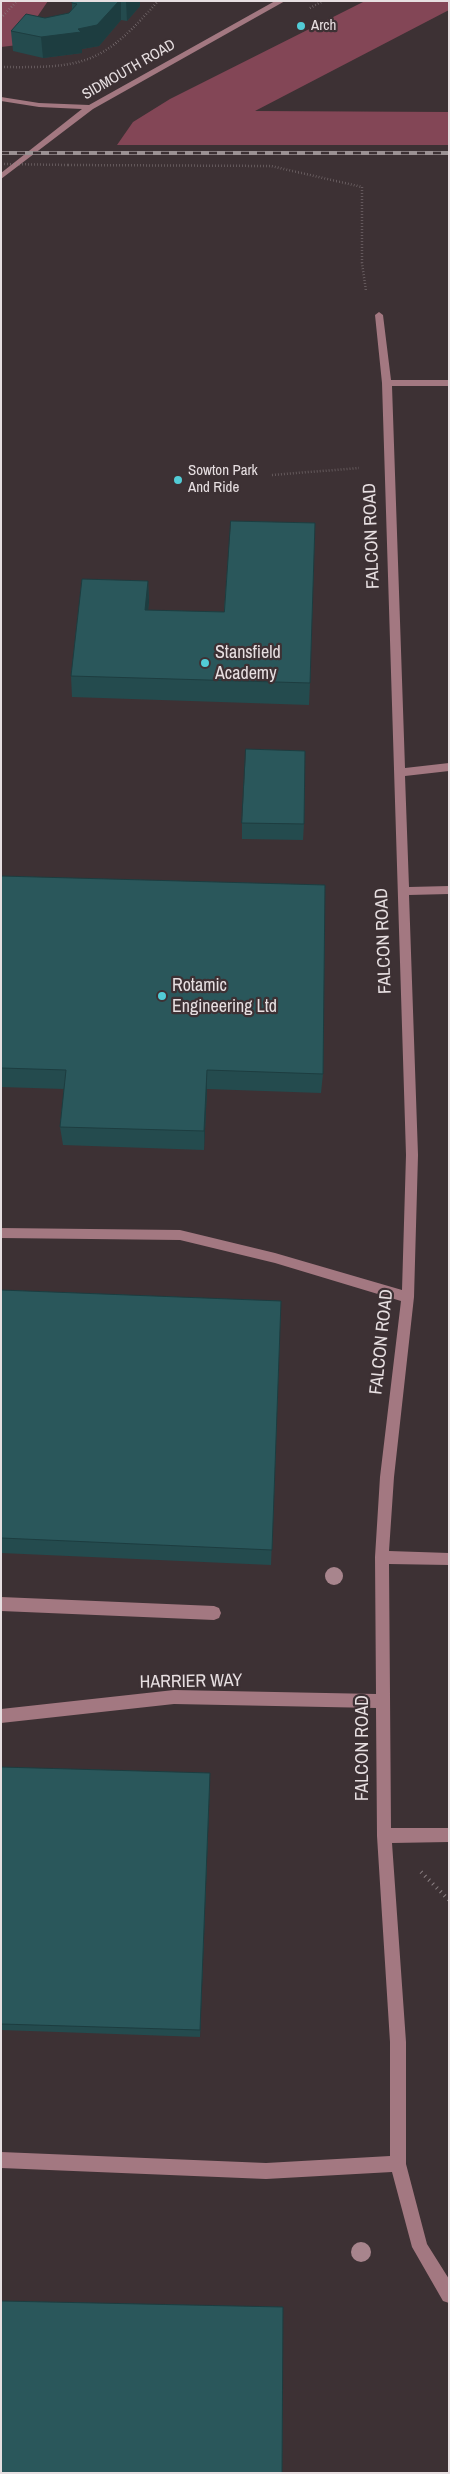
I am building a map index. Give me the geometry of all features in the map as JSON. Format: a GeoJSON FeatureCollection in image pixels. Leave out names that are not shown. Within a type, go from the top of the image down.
{"type":"FeatureCollection","features":[{"type":"Feature","properties":{"kind":"street","name":"SIDMOUTH ROAD"},"geometry":{"type":"LineString","coordinates":[[1,177],[90,107],[281,1]]}},
{"type":"Feature","properties":{"kind":"street"},"geometry":{"type":"LineString","coordinates":[[1,99],[40,105],[90,107]]}},
{"type":"Feature","properties":{"kind":"street","name":"FALCON ROAD"},"geometry":{"type":"LineString","coordinates":[[379,314],[387,383],[412,1155],[408,1297],[388,1477],[382,1557],[384,1836],[398,2042],[398,2164],[420,2247],[449,2294]]}},
{"type":"Feature","properties":{"kind":"street"},"geometry":{"type":"LineString","coordinates":[[387,383],[449,383]]}},
{"type":"Feature","properties":{"kind":"street"},"geometry":{"type":"LineString","coordinates":[[399,773],[449,767]]}},
{"type":"Feature","properties":{"kind":"street"},"geometry":{"type":"LineString","coordinates":[[403,891],[449,890]]}},
{"type":"Feature","properties":{"kind":"street"},"geometry":{"type":"LineString","coordinates":[[1,1233],[180,1235],[274,1258],[408,1297]]}},
{"type":"Feature","properties":{"kind":"street"},"geometry":{"type":"LineString","coordinates":[[382,1557],[449,1559]]}},
{"type":"Feature","properties":{"kind":"street"},"geometry":{"type":"LineString","coordinates":[[1,1604],[214,1613]]}},
{"type":"Feature","properties":{"kind":"street","name":"HARRIER WAY"},"geometry":{"type":"LineString","coordinates":[[1,1716],[174,1698],[383,1702]]}},
{"type":"Feature","properties":{"kind":"street"},"geometry":{"type":"LineString","coordinates":[[384,1836],[449,1835]]}},
{"type":"Feature","properties":{"kind":"street"},"geometry":{"type":"LineString","coordinates":[[1,2160],[266,2171],[398,2164]]}},
{"type":"Feature","properties":{"kind":"path"},"geometry":{"type":"LineString","coordinates":[[1,18],[17,1]]}},
{"type":"Feature","properties":{"kind":"path"},"geometry":{"type":"LineString","coordinates":[[1,67],[58,68],[80,64],[100,56],[129,33],[158,1]]}},
{"type":"Feature","properties":{"kind":"path"},"geometry":{"type":"LineString","coordinates":[[1,164],[271,166],[362,187],[362,263],[367,302],[379,314]]}},
{"type":"Feature","properties":{"kind":"path"},"geometry":{"type":"LineString","coordinates":[[272,474],[390,467]]}},
{"type":"Feature","properties":{"kind":"shaded area"},"geometry":{"type":"Polygon","coordinates":[[[1,1],[48,1],[18,45],[1,47],[1,1]]]}},
{"type":"Feature","properties":{"kind":"shaded area"},"geometry":{"type":"Polygon","coordinates":[[[365,1],[449,1],[449,10],[255,111],[449,112],[449,145],[117,145],[133,122],[170,99],[365,1]]]}},
{"type":"Feature","properties":{"kind":"building"},"geometry":{"type":"Polygon","coordinates":[[[73,1],[119,1],[97,25],[78,29],[81,32],[41,37],[11,31],[26,14],[45,18],[69,13],[77,4],[72,3],[73,1]]]}},
{"type":"Feature","properties":{"kind":"building"},"geometry":{"type":"Polygon","coordinates":[[[231,521],[315,523],[310,683],[71,676],[82,579],[148,581],[145,610],[224,612],[231,521]]]}},
{"type":"Feature","properties":{"kind":"building"},"geometry":{"type":"Polygon","coordinates":[[[246,749],[305,751],[304,824],[242,823],[246,749]]]}},
{"type":"Feature","properties":{"kind":"building","name":"Rotamic Engineering Ltd"},"geometry":{"type":"Polygon","coordinates":[[[1,876],[325,885],[323,1074],[207,1070],[204,1131],[60,1127],[66,1070],[1,1068],[1,876]]]}},
{"type":"Feature","properties":{"kind":"building"},"geometry":{"type":"Polygon","coordinates":[[[1,1290],[281,1301],[272,1550],[1,1538],[1,1290]]]}},
{"type":"Feature","properties":{"kind":"building"},"geometry":{"type":"Polygon","coordinates":[[[1,1767],[210,1773],[200,2030],[1,2024],[1,1767]]]}},
{"type":"Feature","properties":{"kind":"building"},"geometry":{"type":"Polygon","coordinates":[[[1,2301],[283,2307],[282,2473],[1,2473],[1,2301]]]}},
{"type":"Feature","properties":{"kind":"railway"},"geometry":{"type":"LineString","coordinates":[[1,153],[449,153]]}},
{"type":"Feature","properties":{"kind":"place","name":"Arch"},"geometry":{"type":"Point","coordinates":[301,26]}},
{"type":"Feature","properties":{"kind":"place","name":"Sowton Park And Ride"},"geometry":{"type":"Point","coordinates":[178,480]}},
{"type":"Feature","properties":{"kind":"place","name":"Stansfield Academy"},"geometry":{"type":"Point","coordinates":[205,663]}},
{"type":"Feature","properties":{"kind":"place","name":"Rotamic Engineering Ltd"},"geometry":{"type":"Point","coordinates":[162,996]}}]}
